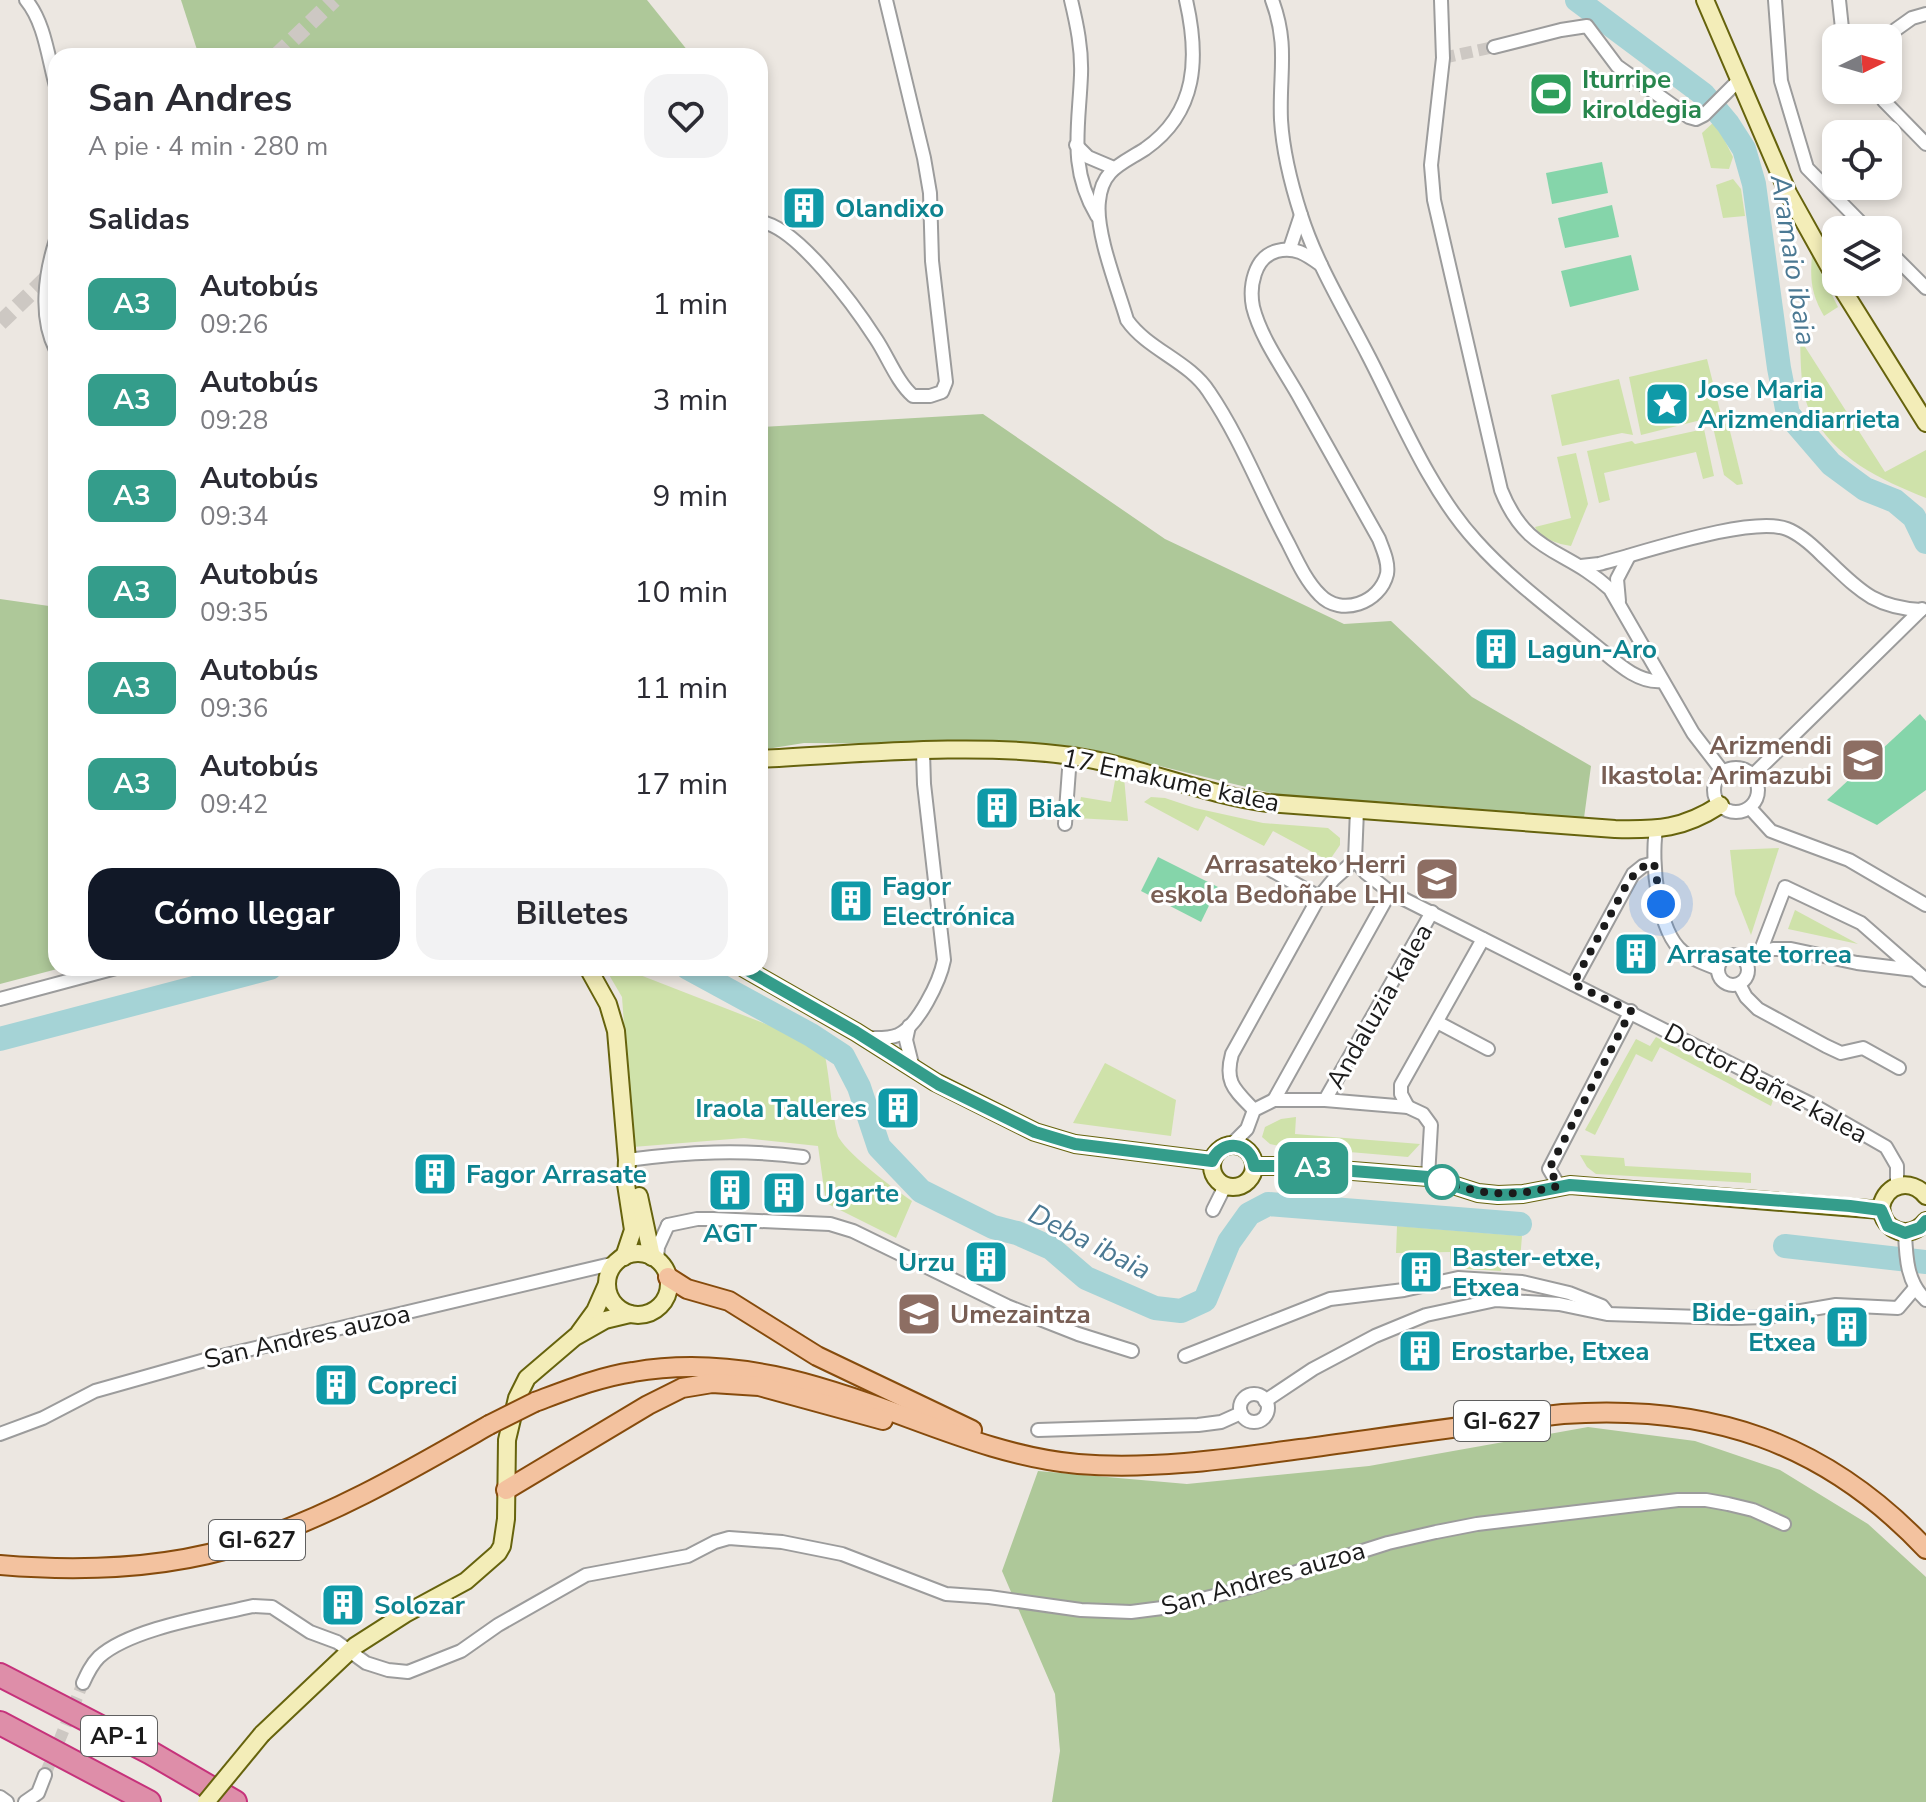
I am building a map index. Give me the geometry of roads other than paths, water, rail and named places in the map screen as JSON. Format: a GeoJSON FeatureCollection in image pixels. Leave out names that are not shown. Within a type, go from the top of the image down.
{"type":"FeatureCollection","features":[{"type":"Feature","properties":{"kind":"highway","name":"AP-1"},"geometry":{"type":"LineString","coordinates":[[0,1675],[151,1753],[235,1802]]}},
{"type":"Feature","properties":{"kind":"highway","name":"AP-1"},"geometry":{"type":"LineString","coordinates":[[0,1723],[149,1802]]}},
{"type":"Feature","properties":{"kind":"main road"},"geometry":{"type":"LineString","coordinates":[[668,1277],[687,1289],[729,1301],[817,1356],[891,1392],[980,1434],[1042,1458]]}},
{"type":"Feature","properties":{"kind":"main road","name":"GI-627"},"geometry":{"type":"LineString","coordinates":[[0,1565],[41,1569],[110,1568],[179,1560],[247,1543],[351,1501],[535,1402],[589,1382],[676,1366],[718,1366],[756,1371],[835,1390],[944,1431],[1042,1458],[1110,1465],[1214,1460],[1563,1414],[1621,1411],[1665,1413],[1740,1429],[1795,1451],[1862,1491],[1926,1549]]}},
{"type":"Feature","properties":{"kind":"main road"},"geometry":{"type":"LineString","coordinates":[[506,1490],[648,1405],[682,1388],[712,1383],[759,1386],[894,1424],[944,1431]]}},
{"type":"Feature","properties":{"kind":"street"},"geometry":{"type":"LineString","coordinates":[[26,0],[35,11],[48,56]]}},
{"type":"Feature","properties":{"kind":"street"},"geometry":{"type":"LineString","coordinates":[[768,223],[774,224],[825,271],[875,338],[905,389],[913,396],[942,392],[946,382],[932,261],[930,193],[886,0]]}},
{"type":"Feature","properties":{"kind":"street"},"geometry":{"type":"LineString","coordinates":[[1071,0],[1079,34],[1081,72],[1075,143],[1086,198],[1098,219],[1127,320],[1135,333],[1206,387],[1220,407],[1266,503],[1311,585],[1323,599],[1347,607],[1362,603],[1380,589],[1387,573],[1387,558],[1277,359],[1253,306],[1252,285],[1258,263],[1273,251],[1290,248],[1321,265]]}},
{"type":"Feature","properties":{"kind":"street"},"geometry":{"type":"LineString","coordinates":[[1098,219],[1102,187],[1114,168],[1167,129],[1191,89],[1194,47],[1186,0]]}},
{"type":"Feature","properties":{"kind":"street"},"geometry":{"type":"LineString","coordinates":[[1272,0],[1284,43],[1281,119],[1286,162],[1301,215],[1321,265],[1427,468],[1475,541],[1618,662],[1647,682],[1662,681]]}},
{"type":"Feature","properties":{"kind":"street"},"geometry":{"type":"LineString","coordinates":[[1441,0],[1443,58],[1431,165],[1434,200],[1501,490],[1513,516],[1529,535],[1592,573],[1610,589],[1662,681],[1708,755],[1723,772]]}},
{"type":"Feature","properties":{"kind":"street"},"geometry":{"type":"LineString","coordinates":[[1705,0],[1797,213],[1822,256]]}},
{"type":"Feature","properties":{"kind":"street"},"geometry":{"type":"LineString","coordinates":[[1775,0],[1781,81],[1807,168],[1854,216]]}},
{"type":"Feature","properties":{"kind":"street"},"geometry":{"type":"LineString","coordinates":[[1839,0],[1842,24]]}},
{"type":"Feature","properties":{"kind":"street"},"geometry":{"type":"LineString","coordinates":[[1902,25],[1926,14]]}},
{"type":"Feature","properties":{"kind":"street"},"geometry":{"type":"LineString","coordinates":[[1494,47],[1587,26],[1617,66],[1696,119],[1704,115],[1739,80]]}},
{"type":"Feature","properties":{"kind":"street"},"geometry":{"type":"LineString","coordinates":[[1887,104],[1926,144]]}},
{"type":"Feature","properties":{"kind":"street"},"geometry":{"type":"LineString","coordinates":[[1075,143],[1088,157],[1114,168]]}},
{"type":"Feature","properties":{"kind":"street"},"geometry":{"type":"LineString","coordinates":[[1290,248],[1301,215]]}},
{"type":"Feature","properties":{"kind":"street"},"geometry":{"type":"LineString","coordinates":[[1902,264],[1926,288]]}},
{"type":"Feature","properties":{"kind":"street"},"geometry":{"type":"LineString","coordinates":[[48,290],[48,332]]}},
{"type":"Feature","properties":{"kind":"street"},"geometry":{"type":"LineString","coordinates":[[1846,296],[1926,423]]}},
{"type":"Feature","properties":{"kind":"street"},"geometry":{"type":"LineString","coordinates":[[1580,566],[1738,528],[1786,528],[1809,543],[1870,598],[1901,609],[1924,607]]}},
{"type":"Feature","properties":{"kind":"street"},"geometry":{"type":"LineString","coordinates":[[1619,604],[1617,579],[1629,556]]}},
{"type":"Feature","properties":{"kind":"street"},"geometry":{"type":"LineString","coordinates":[[1753,775],[1924,607]]}},
{"type":"Feature","properties":{"kind":"street","name":"17 Emakume kalea"},"geometry":{"type":"LineString","coordinates":[[768,759],[887,754],[923,756],[944,752],[1035,753],[1070,756],[1136,770],[1236,799],[1656,830],[1686,824],[1720,805]]}},
{"type":"Feature","properties":{"kind":"street"},"geometry":{"type":"LineString","coordinates":[[867,1038],[899,1035],[909,1026],[933,991],[944,960],[923,756]]}},
{"type":"Feature","properties":{"kind":"street"},"geometry":{"type":"LineString","coordinates":[[1065,824],[1070,756]]}},
{"type":"Feature","properties":{"kind":"street"},"geometry":{"type":"LineString","coordinates":[[1736,767],[1753,775],[1757,781],[1758,796],[1750,808],[1738,812],[1720,805],[1714,787],[1723,772],[1736,767]]}},
{"type":"Feature","properties":{"kind":"street"},"geometry":{"type":"LineString","coordinates":[[1750,808],[1771,831],[1849,860],[1926,905]]}},
{"type":"Feature","properties":{"kind":"street"},"geometry":{"type":"LineString","coordinates":[[1254,1110],[1233,1087],[1228,1069],[1239,1041],[1319,897],[1355,860],[1357,810]]}},
{"type":"Feature","properties":{"kind":"street"},"geometry":{"type":"LineString","coordinates":[[1656,830],[1654,863],[1664,923],[1672,938],[1682,951],[1718,969],[1724,982],[1739,984]]}},
{"type":"Feature","properties":{"kind":"street","name":"Doctor Bañez kalea"},"geometry":{"type":"LineString","coordinates":[[1355,860],[1390,892],[1631,1011],[1813,1105],[1886,1147],[1897,1166],[1897,1186]]}},
{"type":"Feature","properties":{"kind":"street"},"geometry":{"type":"LineString","coordinates":[[1573,984],[1628,882],[1640,868],[1654,863]]}},
{"type":"Feature","properties":{"kind":"street"},"geometry":{"type":"LineString","coordinates":[[1271,870],[1319,897]]}},
{"type":"Feature","properties":{"kind":"street"},"geometry":{"type":"LineString","coordinates":[[1759,955],[1785,887],[1861,923],[1926,980]]}},
{"type":"Feature","properties":{"kind":"street"},"geometry":{"type":"LineString","coordinates":[[1274,1100],[1390,892]]}},
{"type":"Feature","properties":{"kind":"street","name":"Andaluzia kalea"},"geometry":{"type":"LineString","coordinates":[[1325,1100],[1432,912]]}},
{"type":"Feature","properties":{"kind":"street"},"geometry":{"type":"LineString","coordinates":[[1408,1107],[1401,1094],[1401,1085],[1483,939]]}},
{"type":"Feature","properties":{"kind":"street"},"geometry":{"type":"LineString","coordinates":[[1739,984],[1745,978],[1747,965],[1773,949],[1791,949],[1857,963],[1915,970]]}},
{"type":"Feature","properties":{"kind":"street"},"geometry":{"type":"LineString","coordinates":[[1718,969],[1722,960],[1731,955],[1740,957],[1747,965]]}},
{"type":"Feature","properties":{"kind":"street"},"geometry":{"type":"LineString","coordinates":[[0,999],[86,976]]}},
{"type":"Feature","properties":{"kind":"street"},"geometry":{"type":"LineString","coordinates":[[575,1337],[595,1311],[609,1273],[623,1258],[633,1230],[626,1184],[627,1160],[616,1031],[608,1004],[592,976]]}},
{"type":"Feature","properties":{"kind":"street"},"geometry":{"type":"LineString","coordinates":[[758,976],[913,1068],[999,1115],[1048,1136],[1075,1144],[1212,1161]]}},
{"type":"Feature","properties":{"kind":"street"},"geometry":{"type":"LineString","coordinates":[[1739,984],[1758,1009],[1826,1046],[1841,1053],[1863,1048],[1899,1068]]}},
{"type":"Feature","properties":{"kind":"street"},"geometry":{"type":"LineString","coordinates":[[1559,1186],[1549,1169],[1631,1011]]}},
{"type":"Feature","properties":{"kind":"street"},"geometry":{"type":"LineString","coordinates":[[1437,1022],[1488,1049]]}},
{"type":"Feature","properties":{"kind":"street"},"geometry":{"type":"LineString","coordinates":[[909,1026],[906,1040],[913,1068]]}},
{"type":"Feature","properties":{"kind":"street"},"geometry":{"type":"LineString","coordinates":[[1231,1145],[1249,1153],[1254,1166],[1253,1173],[1244,1183],[1232,1187],[1225,1186],[1216,1178],[1212,1161],[1219,1150],[1231,1145],[1247,1129],[1254,1110],[1274,1100],[1325,1100],[1408,1107],[1423,1114],[1431,1125],[1428,1177]]}},
{"type":"Feature","properties":{"kind":"street"},"geometry":{"type":"LineString","coordinates":[[627,1160],[692,1152],[757,1151],[803,1157]]}},
{"type":"Feature","properties":{"kind":"street"},"geometry":{"type":"LineString","coordinates":[[607,1283],[613,1302],[620,1310],[641,1315],[660,1306],[669,1287],[668,1277],[654,1259],[627,1160]]}},
{"type":"Feature","properties":{"kind":"street"},"geometry":{"type":"LineString","coordinates":[[1254,1166],[1428,1177],[1478,1193],[1498,1195],[1523,1194],[1570,1185],[1881,1210]]}},
{"type":"Feature","properties":{"kind":"street"},"geometry":{"type":"LineString","coordinates":[[1213,1210],[1225,1186]]}},
{"type":"Feature","properties":{"kind":"street"},"geometry":{"type":"LineString","coordinates":[[1905,1237],[1888,1226],[1881,1210],[1886,1194],[1897,1186],[1913,1186],[1926,1196]]}},
{"type":"Feature","properties":{"kind":"street"},"geometry":{"type":"LineString","coordinates":[[643,1214],[668,1225],[697,1219],[830,1224],[862,1234],[1007,1306],[1132,1351]]}},
{"type":"Feature","properties":{"kind":"street"},"geometry":{"type":"LineString","coordinates":[[1905,1237],[1926,1221]]}},
{"type":"Feature","properties":{"kind":"street"},"geometry":{"type":"LineString","coordinates":[[654,1259],[668,1225]]}},
{"type":"Feature","properties":{"kind":"street"},"geometry":{"type":"LineString","coordinates":[[1905,1237],[1909,1274],[1915,1288],[1926,1300]]}},
{"type":"Feature","properties":{"kind":"street","name":"San Andres auzoa"},"geometry":{"type":"LineString","coordinates":[[0,1434],[43,1418],[95,1391],[205,1360],[611,1264],[640,1254],[654,1259]]}},
{"type":"Feature","properties":{"kind":"street"},"geometry":{"type":"LineString","coordinates":[[1185,1356],[1330,1299],[1404,1290],[1458,1278],[1508,1280],[1534,1285],[1580,1297],[1602,1306],[1607,1314]]}},
{"type":"Feature","properties":{"kind":"street"},"geometry":{"type":"LineString","coordinates":[[1265,1401],[1313,1369],[1375,1336],[1426,1315],[1456,1307],[1513,1300],[1559,1304],[1607,1314],[1766,1317],[1836,1305],[1898,1308],[1915,1288]]}},
{"type":"Feature","properties":{"kind":"street"},"geometry":{"type":"LineString","coordinates":[[206,1802],[262,1734],[348,1652],[405,1614],[466,1581],[490,1561],[502,1546],[507,1440],[517,1398],[527,1378],[575,1337],[605,1320],[630,1314]]}},
{"type":"Feature","properties":{"kind":"street"},"geometry":{"type":"LineString","coordinates":[[1249,1395],[1258,1395],[1265,1401],[1266,1414],[1260,1421],[1251,1422],[1241,1413],[1240,1404],[1249,1395]]}},
{"type":"Feature","properties":{"kind":"street"},"geometry":{"type":"LineString","coordinates":[[1038,1430],[1198,1425],[1221,1422],[1241,1413]]}},
{"type":"Feature","properties":{"kind":"street","name":"San Andres auzoa"},"geometry":{"type":"LineString","coordinates":[[83,1683],[88,1670],[98,1658],[127,1639],[253,1606],[272,1607],[310,1632],[337,1642],[366,1663],[408,1672],[461,1651],[498,1625],[586,1575],[688,1556],[729,1538],[782,1542],[842,1554],[946,1594],[1081,1610],[1131,1612],[1210,1598],[1388,1543],[1477,1524],[1678,1500],[1706,1500],[1753,1510],[1784,1524]]}},
{"type":"Feature","properties":{"kind":"street"},"geometry":{"type":"LineString","coordinates":[[25,1802],[38,1793],[45,1775]]}},
{"type":"Feature","properties":{"kind":"street"},"geometry":{"type":"LineString","coordinates":[[0,1797],[7,1802]]}},
{"type":"Feature","properties":{"kind":"waterway","name":"Aramaio ibaia"},"geometry":{"type":"LineString","coordinates":[[1577,0],[1703,94],[1728,124],[1744,149],[1754,184],[1788,414],[1831,464],[1865,489],[1895,501],[1914,517],[1926,542]]}},
{"type":"Feature","properties":{"kind":"waterway","name":"Deba ibaia"},"geometry":{"type":"LineString","coordinates":[[0,1039],[240,976]]}},
{"type":"Feature","properties":{"kind":"waterway","name":"Deba ibaia"},"geometry":{"type":"LineString","coordinates":[[703,976],[843,1056],[859,1087],[879,1147],[921,1191],[993,1227],[1017,1233],[1051,1248],[1086,1278],[1155,1308],[1181,1311],[1205,1300],[1229,1242],[1249,1214],[1268,1204],[1520,1224]]}},
{"type":"Feature","properties":{"kind":"waterway","name":"Deba ibaia"},"geometry":{"type":"LineString","coordinates":[[1785,1246],[1926,1262]]}},
{"type":"Feature","properties":{"kind":"tunnel"},"geometry":{"type":"LineString","coordinates":[[284,48],[334,0]]}},
{"type":"Feature","properties":{"kind":"tunnel"},"geometry":{"type":"LineString","coordinates":[[1443,58],[1494,47]]}},
{"type":"Feature","properties":{"kind":"tunnel"},"geometry":{"type":"LineString","coordinates":[[0,323],[48,277]]}},
{"type":"Feature","properties":{"kind":"tunnel"},"geometry":{"type":"LineString","coordinates":[[45,1775],[83,1683]]}},
{"type":"Feature","properties":{"kind":"place","name":"Iturripe kiroldegia"},"geometry":{"type":"Point","coordinates":[1551,94]}},
{"type":"Feature","properties":{"kind":"place","name":"Olandixo"},"geometry":{"type":"Point","coordinates":[804,208]}},
{"type":"Feature","properties":{"kind":"place","name":"Jose Maria Arizmendiarrieta"},"geometry":{"type":"Point","coordinates":[1667,404]}},
{"type":"Feature","properties":{"kind":"place","name":"Lagun-Aro"},"geometry":{"type":"Point","coordinates":[1496,649]}},
{"type":"Feature","properties":{"kind":"place","name":"Arizmendi Ikastola: Arimazubi"},"geometry":{"type":"Point","coordinates":[1863,760]}},
{"type":"Feature","properties":{"kind":"place","name":"Biak"},"geometry":{"type":"Point","coordinates":[997,808]}},
{"type":"Feature","properties":{"kind":"place","name":"Arrasateko Herri eskola Bedoñabe LHI"},"geometry":{"type":"Point","coordinates":[1437,879]}},
{"type":"Feature","properties":{"kind":"place","name":"Fagor Electrónica"},"geometry":{"type":"Point","coordinates":[851,901]}},
{"type":"Feature","properties":{"kind":"place","name":"Arrasate torrea"},"geometry":{"type":"Point","coordinates":[1636,954]}},
{"type":"Feature","properties":{"kind":"place","name":"Iraola Talleres"},"geometry":{"type":"Point","coordinates":[898,1108]}},
{"type":"Feature","properties":{"kind":"place","name":"Fagor Arrasate"},"geometry":{"type":"Point","coordinates":[435,1174]}},
{"type":"Feature","properties":{"kind":"place","name":"AGT"},"geometry":{"type":"Point","coordinates":[730,1190]}},
{"type":"Feature","properties":{"kind":"place","name":"Ugarte"},"geometry":{"type":"Point","coordinates":[784,1193]}},
{"type":"Feature","properties":{"kind":"place","name":"Urzu"},"geometry":{"type":"Point","coordinates":[986,1262]}},
{"type":"Feature","properties":{"kind":"place","name":"Baster-etxe, Etxea"},"geometry":{"type":"Point","coordinates":[1421,1272]}},
{"type":"Feature","properties":{"kind":"place","name":"Umezaintza"},"geometry":{"type":"Point","coordinates":[919,1314]}},
{"type":"Feature","properties":{"kind":"place","name":"Bide-gain, Etxea"},"geometry":{"type":"Point","coordinates":[1847,1327]}},
{"type":"Feature","properties":{"kind":"place","name":"Erostarbe, Etxea"},"geometry":{"type":"Point","coordinates":[1420,1351]}},
{"type":"Feature","properties":{"kind":"place","name":"Copreci"},"geometry":{"type":"Point","coordinates":[336,1385]}},
{"type":"Feature","properties":{"kind":"place","name":"Solozar"},"geometry":{"type":"Point","coordinates":[343,1605]}}]}
